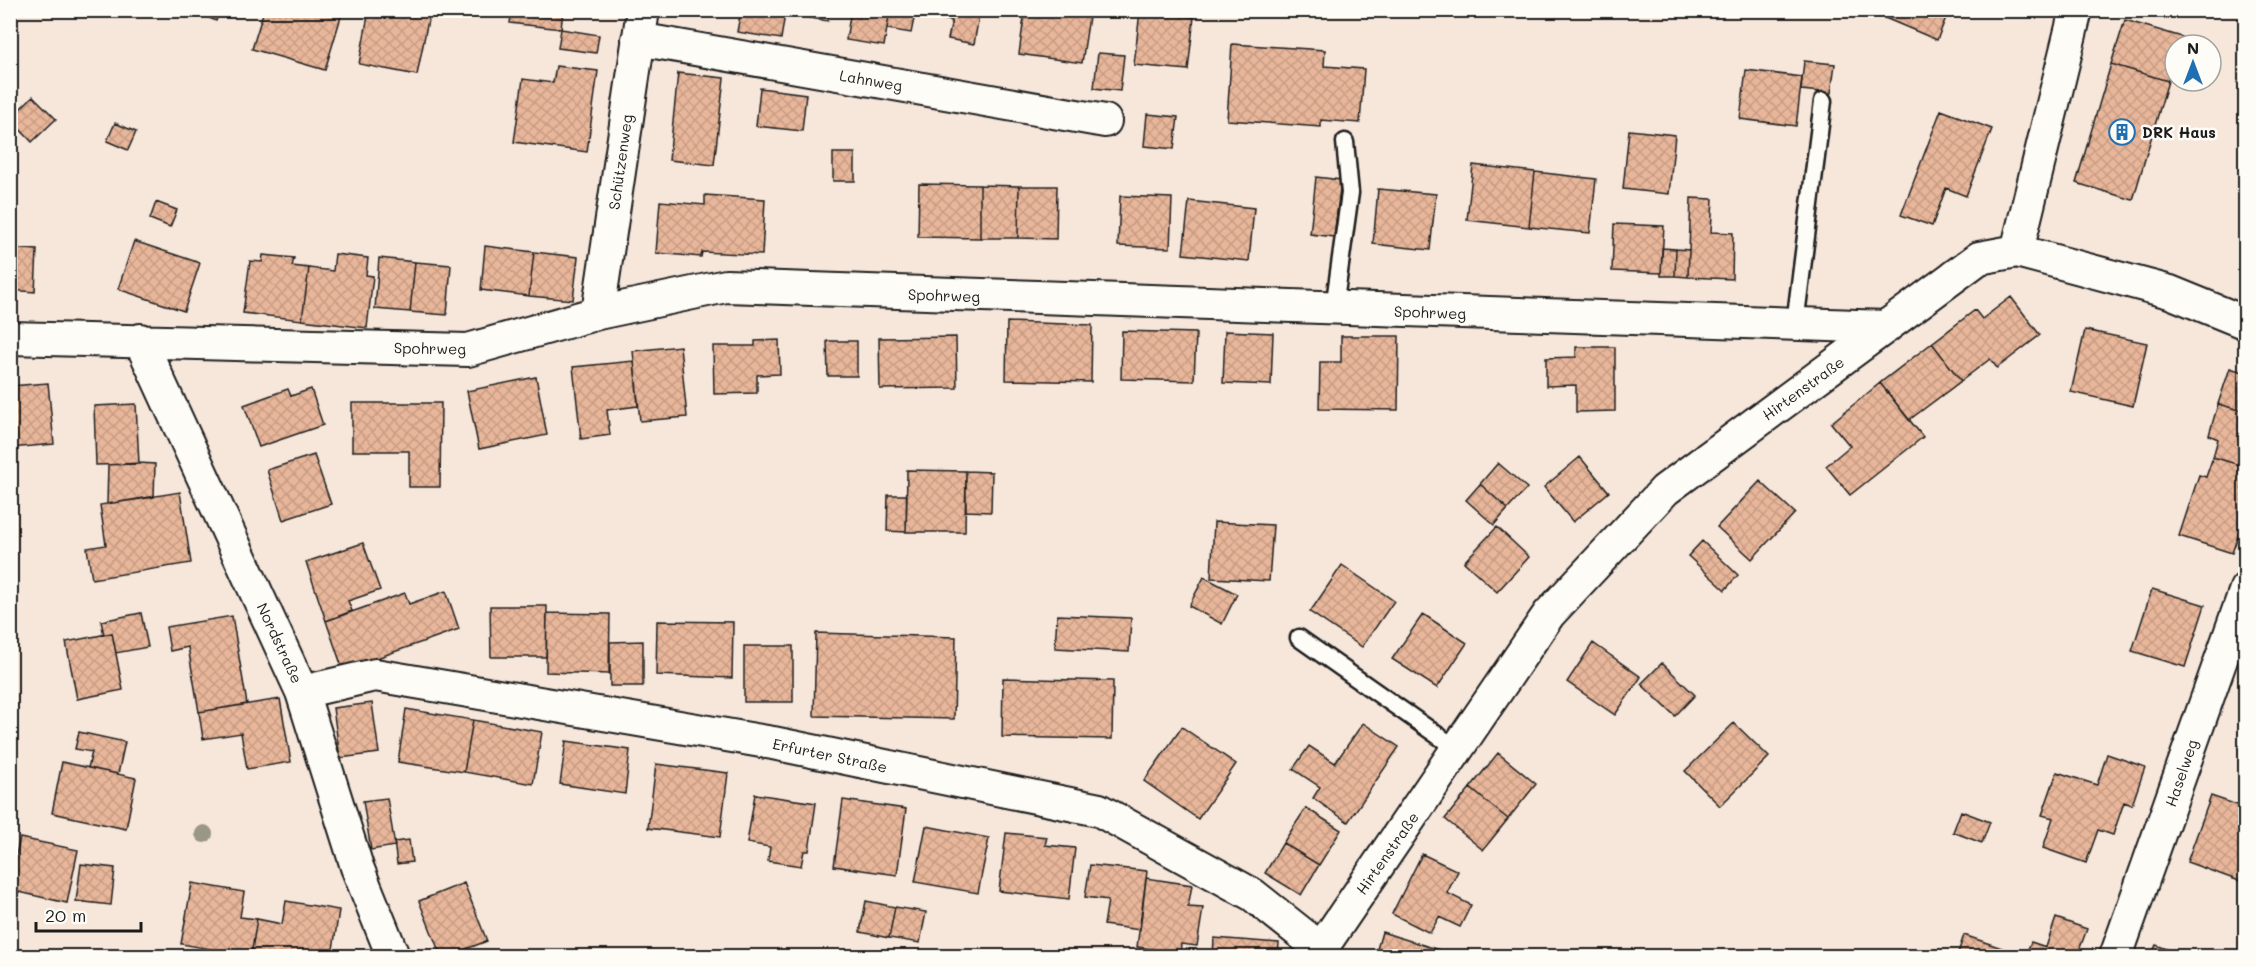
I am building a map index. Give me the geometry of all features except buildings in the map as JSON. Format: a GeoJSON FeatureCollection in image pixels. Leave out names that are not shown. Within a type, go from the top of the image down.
{"type":"FeatureCollection","features":[{"type":"Feature","properties":{"kind":"street"},"geometry":{"type":"LineString","coordinates":[[2076,10],[2017,251],[2170,292],[2246,323]]}},
{"type":"Feature","properties":{"kind":"street","name":"Lahnweg"},"geometry":{"type":"LineString","coordinates":[[640,25],[1105,122]]}},
{"type":"Feature","properties":{"kind":"street","name":"Schützenweg"},"geometry":{"type":"LineString","coordinates":[[598,313],[640,25]]}},
{"type":"Feature","properties":{"kind":"street","name":"Hirtenstraße"},"geometry":{"type":"LineString","coordinates":[[1320,953],[1549,614],[1665,490],[1979,258],[2017,251]]}},
{"type":"Feature","properties":{"kind":"street","name":"Spohrweg"},"geometry":{"type":"LineString","coordinates":[[10,338],[468,350],[598,313],[726,286],[1886,327]]}},
{"type":"Feature","properties":{"kind":"street","name":"Nordstraße"},"geometry":{"type":"LineString","coordinates":[[140,340],[302,692],[357,867],[393,957]]}},
{"type":"Feature","properties":{"kind":"street","name":"Haselweg"},"geometry":{"type":"LineString","coordinates":[[2116,957],[2246,589]]}},
{"type":"Feature","properties":{"kind":"street","name":"Erfurter Straße"},"geometry":{"type":"LineString","coordinates":[[302,692],[375,675],[773,743],[1099,810],[1253,895],[1320,953]]}},
{"type":"Feature","properties":{"kind":"lane"},"geometry":{"type":"LineString","coordinates":[[1795,324],[1823,101]]}},
{"type":"Feature","properties":{"kind":"lane"},"geometry":{"type":"LineString","coordinates":[[1334,308],[1350,193],[1345,142]]}},
{"type":"Feature","properties":{"kind":"lane"},"geometry":{"type":"LineString","coordinates":[[1299,638],[1457,749]]}},
{"type":"Feature","properties":{"kind":"place","name":"DRK Haus"},"geometry":{"type":"Point","coordinates":[2122,132]}}]}
